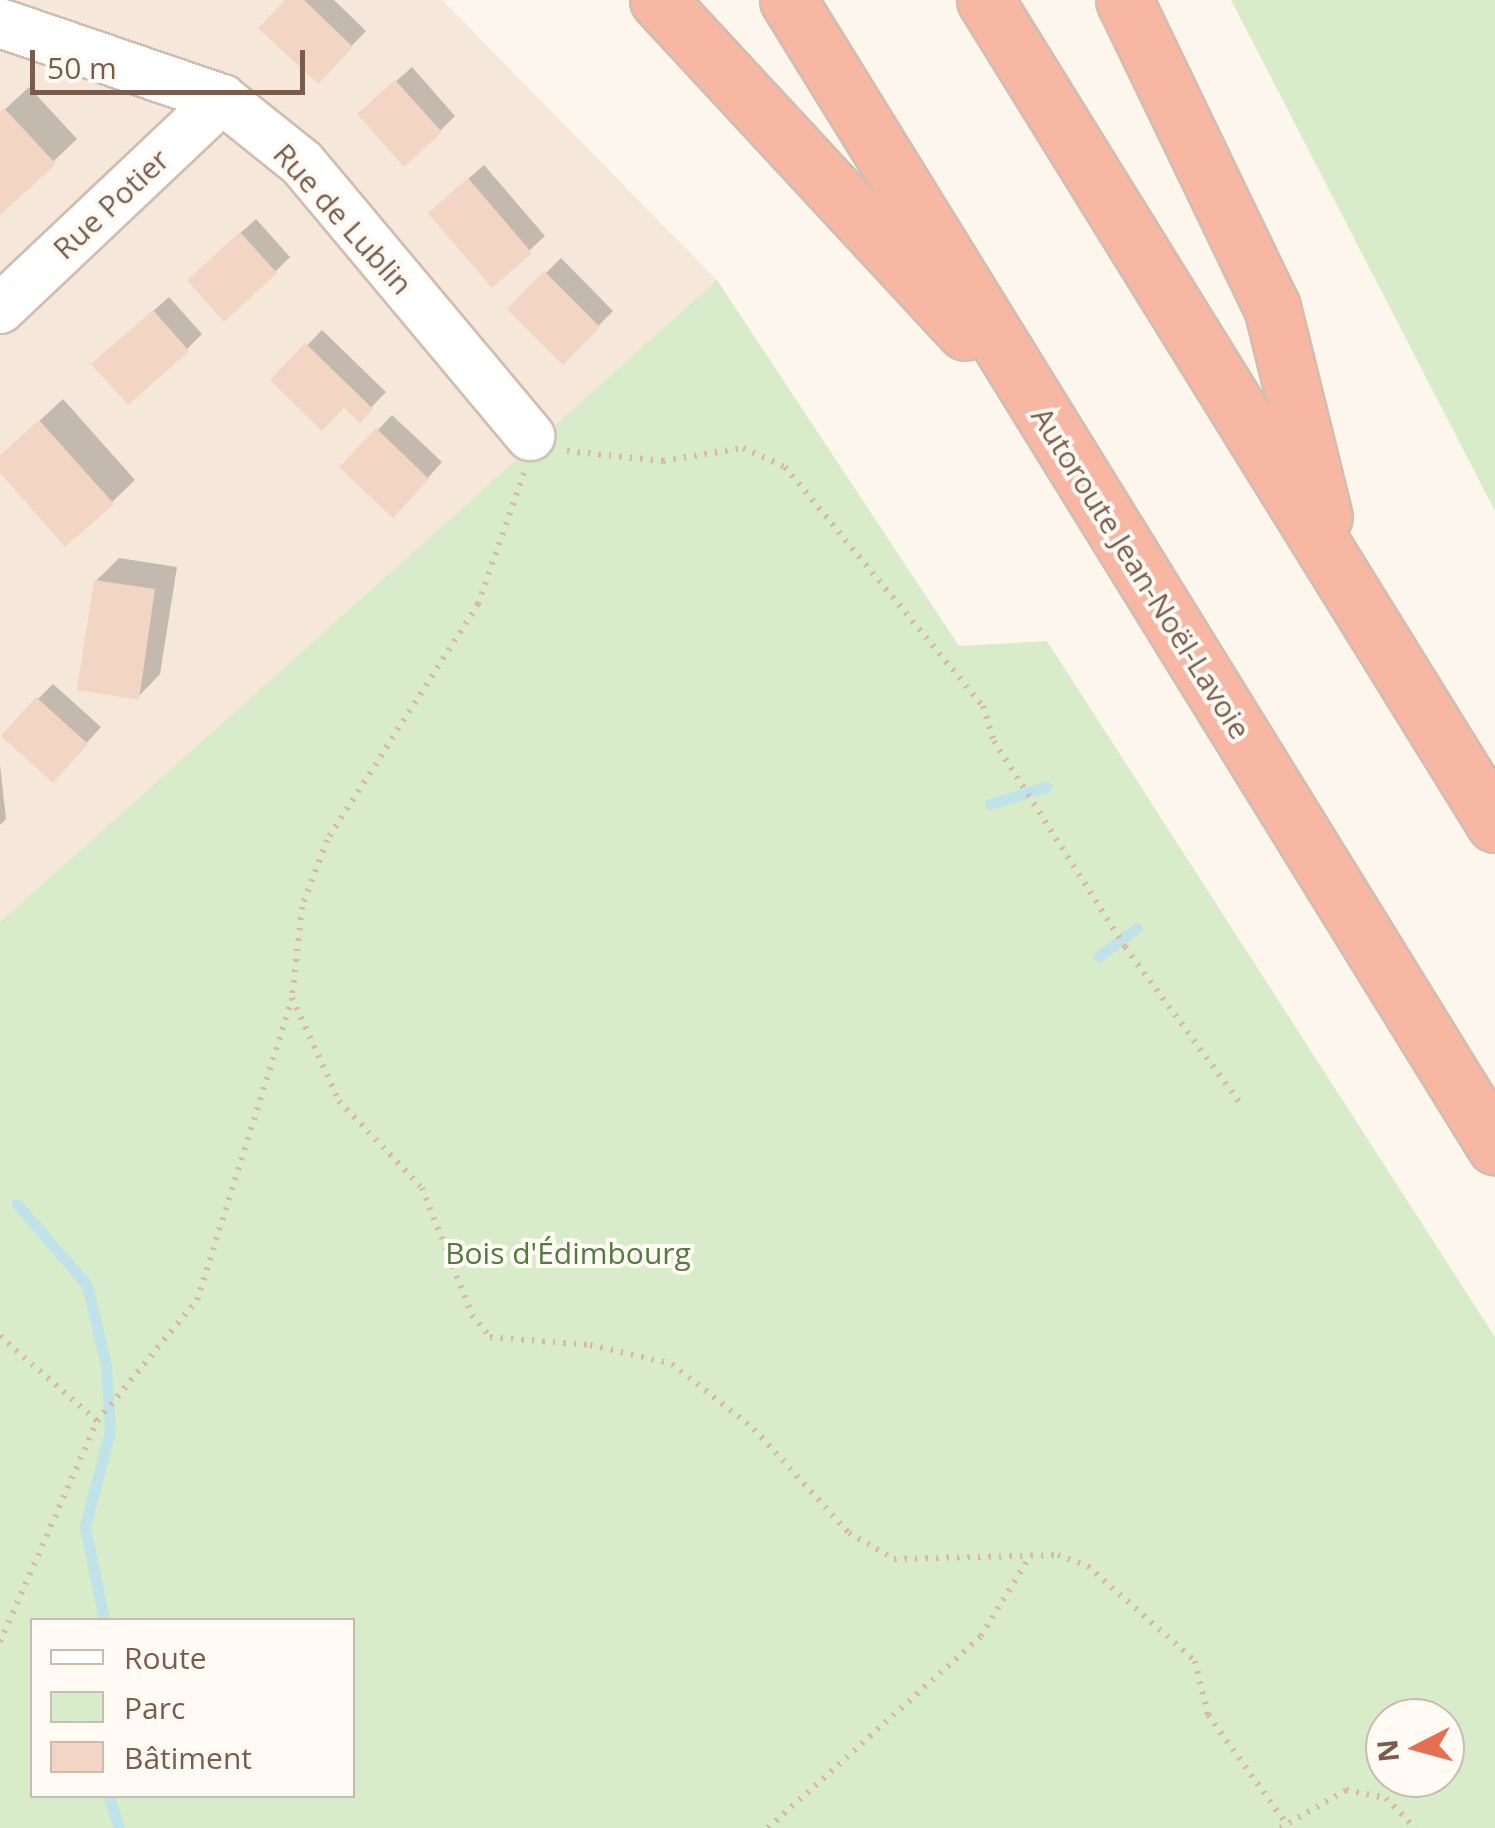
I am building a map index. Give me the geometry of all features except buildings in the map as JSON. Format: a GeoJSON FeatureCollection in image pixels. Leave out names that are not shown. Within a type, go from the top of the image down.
{"type":"FeatureCollection","features":[{"type":"Feature","properties":{"kind":"highway"},"geometry":{"type":"LineString","coordinates":[[658,0],[1040,410]]}},
{"type":"Feature","properties":{"kind":"highway","name":"Autoroute Jean-Noël-Lavoie"},"geometry":{"type":"LineString","coordinates":[[788,0],[1495,1146]]}},
{"type":"Feature","properties":{"kind":"highway"},"geometry":{"type":"LineString","coordinates":[[985,0],[1495,824]]}},
{"type":"Feature","properties":{"kind":"highway"},"geometry":{"type":"LineString","coordinates":[[1124,0],[1272,307],[1337,568]]}},
{"type":"Feature","properties":{"kind":"street","name":"Rue de Lublin"},"geometry":{"type":"LineString","coordinates":[[0,22],[222,99],[302,163],[530,436]]}},
{"type":"Feature","properties":{"kind":"street","name":"Rue Potier"},"geometry":{"type":"LineString","coordinates":[[0,309],[222,99]]}},
{"type":"Feature","properties":{"kind":"path"},"geometry":{"type":"LineString","coordinates":[[0,1642],[97,1421],[197,1300],[292,998],[292,944],[313,872],[478,604],[517,509],[530,436],[593,460],[743,448],[785,467],[982,706],[994,741],[1125,947],[1243,1106]]}},
{"type":"Feature","properties":{"kind":"path"},"geometry":{"type":"LineString","coordinates":[[292,998],[351,1121],[422,1188],[472,1315],[490,1337],[590,1345],[672,1364],[754,1428],[849,1532],[894,1559],[1028,1560],[1058,1556],[1088,1566],[1196,1661],[1218,1732],[1283,1825],[1326,1798],[1363,1790],[1386,1798],[1414,1828]]}},
{"type":"Feature","properties":{"kind":"path"},"geometry":{"type":"LineString","coordinates":[[0,1336],[97,1421]]}},
{"type":"Feature","properties":{"kind":"path"},"geometry":{"type":"LineString","coordinates":[[768,1828],[981,1636],[1028,1560]]}},
{"type":"Feature","properties":{"kind":"shaded area"},"geometry":{"type":"Polygon","coordinates":[[[0,0],[442,0],[717,280],[0,922],[0,0]]]}},
{"type":"Feature","properties":{"kind":"green space"},"geometry":{"type":"Polygon","coordinates":[[[1231,0],[1495,0],[1495,511],[1231,0]]]}},
{"type":"Feature","properties":{"kind":"green space","name":"Bois d'Édimbourg"},"geometry":{"type":"Polygon","coordinates":[[[717,280],[959,646],[1047,641],[1495,1337],[1495,1828],[0,1828],[0,922],[717,280]]]}},
{"type":"Feature","properties":{"kind":"waterway"},"geometry":{"type":"LineString","coordinates":[[990,804],[1046,787]]}},
{"type":"Feature","properties":{"kind":"waterway"},"geometry":{"type":"LineString","coordinates":[[1099,956],[1137,928]]}},
{"type":"Feature","properties":{"kind":"waterway"},"geometry":{"type":"LineString","coordinates":[[17,1204],[87,1285],[106,1365],[110,1431],[85,1526],[104,1618]]}},
{"type":"Feature","properties":{"kind":"waterway"},"geometry":{"type":"LineString","coordinates":[[110,1798],[119,1828]]}}]}
